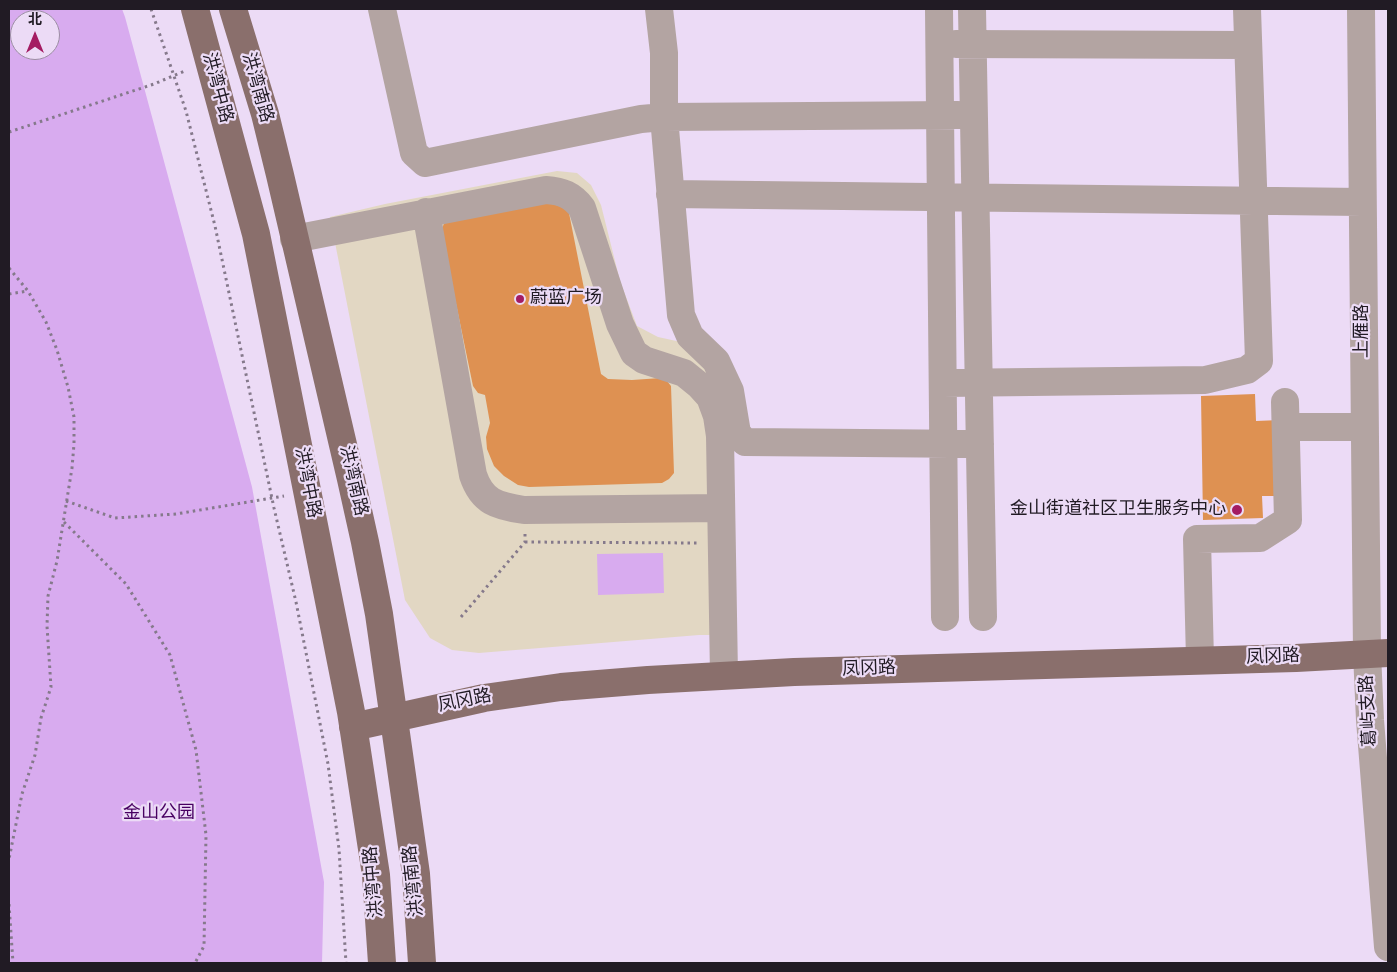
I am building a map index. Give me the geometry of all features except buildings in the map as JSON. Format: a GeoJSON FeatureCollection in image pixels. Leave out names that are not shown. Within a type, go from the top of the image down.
{"type":"FeatureCollection","features":[{"type":"Feature","properties":{"kind":"main road","name":"洪湾中路"},"geometry":{"type":"LineString","coordinates":[[195,9],[256,234],[307,491],[353,727],[376,876],[382,963]]}},
{"type":"Feature","properties":{"kind":"main road","name":"洪湾南路"},"geometry":{"type":"LineString","coordinates":[[233,9],[264,114],[365,542],[394,717],[416,874],[422,963]]}},
{"type":"Feature","properties":{"kind":"main road","name":"凤冈路"},"geometry":{"type":"LineString","coordinates":[[353,727],[484,698],[561,687],[724,675],[1296,658],[1378,653]]}},
{"type":"Feature","properties":{"kind":"street"},"geometry":{"type":"LineString","coordinates":[[382,9],[414,153],[425,163],[641,119],[974,115]]}},
{"type":"Feature","properties":{"kind":"street"},"geometry":{"type":"LineString","coordinates":[[659,9],[664,53],[664,118],[681,315],[690,336],[716,361],[730,391],[737,433],[745,442],[980,444]]}},
{"type":"Feature","properties":{"kind":"street"},"geometry":{"type":"LineString","coordinates":[[939,9],[946,617]]}},
{"type":"Feature","properties":{"kind":"street"},"geometry":{"type":"LineString","coordinates":[[972,9],[983,616]]}},
{"type":"Feature","properties":{"kind":"street"},"geometry":{"type":"LineString","coordinates":[[943,382],[1205,380],[1247,370],[1259,361],[1247,9]]}},
{"type":"Feature","properties":{"kind":"street","name":"上雁路"},"geometry":{"type":"LineString","coordinates":[[1361,9],[1364,427],[1378,653]]}},
{"type":"Feature","properties":{"kind":"street"},"geometry":{"type":"LineString","coordinates":[[940,44],[1248,45]]}},
{"type":"Feature","properties":{"kind":"street"},"geometry":{"type":"LineString","coordinates":[[294,239],[546,190],[557,190],[568,194],[575,200],[582,208],[620,324],[634,352],[644,360],[684,373],[710,397],[718,416],[720,436],[724,675]]}},
{"type":"Feature","properties":{"kind":"street"},"geometry":{"type":"LineString","coordinates":[[670,194],[1362,202]]}},
{"type":"Feature","properties":{"kind":"street"},"geometry":{"type":"LineString","coordinates":[[426,212],[473,474],[477,486],[484,495],[494,503],[524,510],[721,508]]}},
{"type":"Feature","properties":{"kind":"street"},"geometry":{"type":"LineString","coordinates":[[1200,660],[1197,539],[1260,538],[1288,520],[1286,414],[1364,427]]}},
{"type":"Feature","properties":{"kind":"street","name":"葛屿支路"},"geometry":{"type":"LineString","coordinates":[[1378,653],[1370,720],[1388,947]]}},
{"type":"Feature","properties":{"kind":"path"},"geometry":{"type":"LineString","coordinates":[[151,9],[186,111],[216,226],[272,499],[296,602],[328,764],[338,849],[346,963]]}},
{"type":"Feature","properties":{"kind":"path"},"geometry":{"type":"LineString","coordinates":[[9,132],[154,84],[209,62]]}},
{"type":"Feature","properties":{"kind":"path"},"geometry":{"type":"LineString","coordinates":[[9,268],[28,291],[46,322],[68,387],[74,417],[74,444],[63,522],[57,562],[48,596],[46,626],[51,687],[41,718],[35,755],[22,794],[9,859]]}},
{"type":"Feature","properties":{"kind":"path"},"geometry":{"type":"LineString","coordinates":[[9,294],[28,291]]}},
{"type":"Feature","properties":{"kind":"path"},"geometry":{"type":"LineString","coordinates":[[66,501],[115,518],[176,514],[272,499],[307,491]]}},
{"type":"Feature","properties":{"kind":"path"},"geometry":{"type":"LineString","coordinates":[[461,616],[525,542],[524,510]]}},
{"type":"Feature","properties":{"kind":"path"},"geometry":{"type":"LineString","coordinates":[[63,522],[126,584],[170,655],[196,750],[206,836],[204,946],[195,963]]}},
{"type":"Feature","properties":{"kind":"path"},"geometry":{"type":"LineString","coordinates":[[525,542],[722,543]]}},
{"type":"Feature","properties":{"kind":"path"},"geometry":{"type":"LineString","coordinates":[[9,904],[13,963]]}},
{"type":"Feature","properties":{"kind":"shaded area"},"geometry":{"type":"Polygon","coordinates":[[[557,171],[577,173],[591,185],[601,205],[620,281],[637,326],[658,337],[681,342],[703,356],[729,398],[735,635],[699,635],[479,653],[452,650],[430,638],[405,600],[330,217],[385,204],[557,171]]]}},
{"type":"Feature","properties":{"kind":"green space","name":"金山公园"},"geometry":{"type":"Polygon","coordinates":[[[9,9],[122,9],[125,17],[252,487],[324,882],[322,963],[9,963],[9,9]]]}},
{"type":"Feature","properties":{"kind":"green space"},"geometry":{"type":"Polygon","coordinates":[[[663,553],[664,593],[598,595],[597,554],[663,553]]]}},
{"type":"Feature","properties":{"kind":"place","name":"蔚蓝广场"},"geometry":{"type":"Point","coordinates":[520,299]}},
{"type":"Feature","properties":{"kind":"place","name":"金山街道社区卫生服务中心"},"geometry":{"type":"Point","coordinates":[1237,510]}}]}
